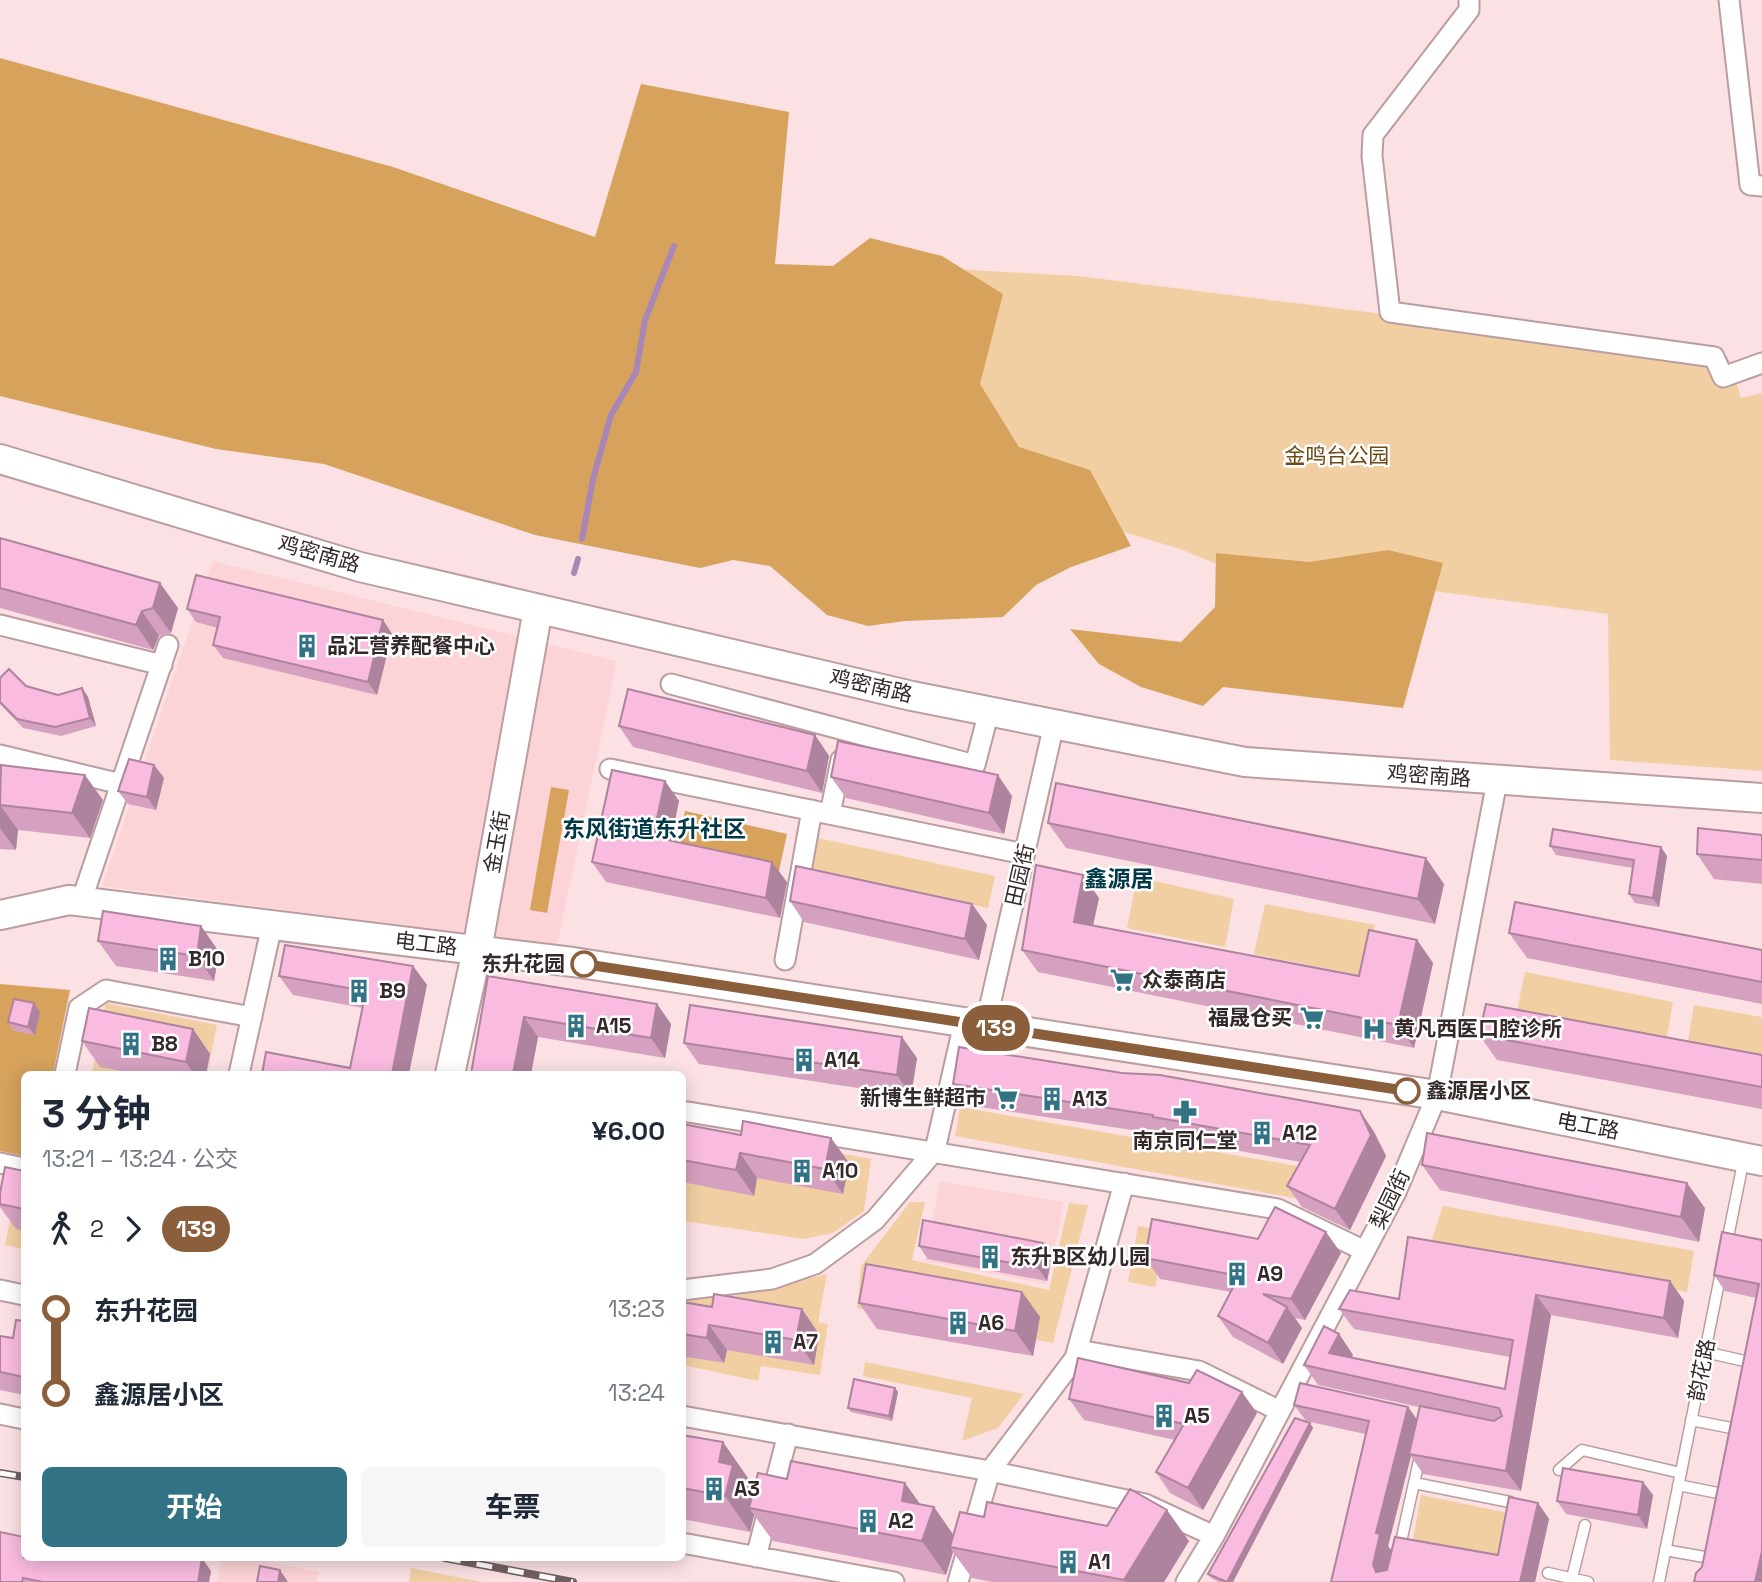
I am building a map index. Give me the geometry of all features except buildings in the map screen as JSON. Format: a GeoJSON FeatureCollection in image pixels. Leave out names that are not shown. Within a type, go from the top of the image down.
{"type":"FeatureCollection","features":[{"type":"Feature","properties":{"kind":"main road","name":"鸡密南路"},"geometry":{"type":"LineString","coordinates":[[0,459],[360,567],[989,711],[1245,762],[1762,798]]}},
{"type":"Feature","properties":{"kind":"main road","name":"金玉街"},"geometry":{"type":"LineString","coordinates":[[455,1071],[538,609]]}},
{"type":"Feature","properties":{"kind":"main road","name":"电工路"},"geometry":{"type":"LineString","coordinates":[[0,915],[69,900],[573,962],[1437,1095],[1753,1160]]}},
{"type":"Feature","properties":{"kind":"street"},"geometry":{"type":"LineString","coordinates":[[1469,0],[1469,10],[1373,135],[1371,156],[1390,312],[1714,357],[1724,377],[1762,363]]}},
{"type":"Feature","properties":{"kind":"street"},"geometry":{"type":"LineString","coordinates":[[1729,0],[1750,185],[1762,186]]}},
{"type":"Feature","properties":{"kind":"street"},"geometry":{"type":"LineString","coordinates":[[0,625],[162,665]]}},
{"type":"Feature","properties":{"kind":"street"},"geometry":{"type":"LineString","coordinates":[[81,902],[169,645]]}},
{"type":"Feature","properties":{"kind":"street"},"geometry":{"type":"LineString","coordinates":[[671,684],[975,765],[989,711]]}},
{"type":"Feature","properties":{"kind":"street","name":"田园街"},"geometry":{"type":"LineString","coordinates":[[935,1150],[975,1025],[1024,854],[1054,724]]}},
{"type":"Feature","properties":{"kind":"street"},"geometry":{"type":"LineString","coordinates":[[785,960],[821,812],[846,731]]}},
{"type":"Feature","properties":{"kind":"street"},"geometry":{"type":"LineString","coordinates":[[0,755],[121,784]]}},
{"type":"Feature","properties":{"kind":"street"},"geometry":{"type":"LineString","coordinates":[[610,769],[1024,854]]}},
{"type":"Feature","properties":{"kind":"street","name":"梨园街"},"geometry":{"type":"LineString","coordinates":[[1185,1582],[1214,1536],[1280,1411],[1299,1389],[1396,1192],[1437,1095],[1497,781]]}},
{"type":"Feature","properties":{"kind":"street"},"geometry":{"type":"LineString","coordinates":[[240,1071],[272,925]]}},
{"type":"Feature","properties":{"kind":"street"},"geometry":{"type":"LineString","coordinates":[[66,1071],[79,1008],[106,990],[252,1017]]}},
{"type":"Feature","properties":{"kind":"street"},"geometry":{"type":"LineString","coordinates":[[686,1112],[935,1150],[1278,1209],[1365,1251]]}},
{"type":"Feature","properties":{"kind":"street"},"geometry":{"type":"LineString","coordinates":[[686,1290],[772,1279],[815,1264],[875,1220],[935,1150]]}},
{"type":"Feature","properties":{"kind":"street"},"geometry":{"type":"LineString","coordinates":[[0,1163],[21,1167]]}},
{"type":"Feature","properties":{"kind":"street"},"geometry":{"type":"LineString","coordinates":[[958,1582],[989,1471],[1075,1358],[1124,1183]]}},
{"type":"Feature","properties":{"kind":"street"},"geometry":{"type":"LineString","coordinates":[[0,1290],[21,1294]]}},
{"type":"Feature","properties":{"kind":"street"},"geometry":{"type":"LineString","coordinates":[[1077,1350],[1199,1371],[1280,1411]]}},
{"type":"Feature","properties":{"kind":"street"},"geometry":{"type":"LineString","coordinates":[[0,1415],[21,1418]]}},
{"type":"Feature","properties":{"kind":"street"},"geometry":{"type":"LineString","coordinates":[[686,1417],[989,1471],[1145,1504],[1214,1536]]}},
{"type":"Feature","properties":{"kind":"street"},"geometry":{"type":"LineString","coordinates":[[756,1557],[788,1434]]}},
{"type":"Feature","properties":{"kind":"street"},"geometry":{"type":"LineString","coordinates":[[686,1544],[894,1582]]}},
{"type":"Feature","properties":{"kind":"lane","name":"韵花路"},"geometry":{"type":"LineString","coordinates":[[1659,1582],[1705,1352],[1753,1160]]}},
{"type":"Feature","properties":{"kind":"lane"},"geometry":{"type":"LineString","coordinates":[[1746,1375],[1752,1349]]}},
{"type":"Feature","properties":{"kind":"lane"},"geometry":{"type":"LineString","coordinates":[[1705,1352],[1749,1362]]}},
{"type":"Feature","properties":{"kind":"lane"},"geometry":{"type":"LineString","coordinates":[[1733,1442],[1739,1415]]}},
{"type":"Feature","properties":{"kind":"lane"},"geometry":{"type":"LineString","coordinates":[[1691,1420],[1736,1429]]}},
{"type":"Feature","properties":{"kind":"lane"},"geometry":{"type":"LineString","coordinates":[[1398,1557],[1422,1443]]}},
{"type":"Feature","properties":{"kind":"lane"},"geometry":{"type":"LineString","coordinates":[[1559,1470],[1582,1450],[1681,1473]]}},
{"type":"Feature","properties":{"kind":"lane"},"geometry":{"type":"LineString","coordinates":[[1720,1507],[1726,1481]]}},
{"type":"Feature","properties":{"kind":"lane"},"geometry":{"type":"LineString","coordinates":[[1414,1483],[1510,1502]]}},
{"type":"Feature","properties":{"kind":"lane"},"geometry":{"type":"LineString","coordinates":[[1678,1485],[1723,1494]]}},
{"type":"Feature","properties":{"kind":"lane"},"geometry":{"type":"LineString","coordinates":[[1572,1580],[1585,1525]]}},
{"type":"Feature","properties":{"kind":"lane"},"geometry":{"type":"LineString","coordinates":[[1708,1570],[1713,1545]]}},
{"type":"Feature","properties":{"kind":"lane"},"geometry":{"type":"LineString","coordinates":[[1665,1550],[1710,1558]]}},
{"type":"Feature","properties":{"kind":"lane"},"geometry":{"type":"LineString","coordinates":[[1548,1573],[1588,1582]]}},
{"type":"Feature","properties":{"kind":"shaded area"},"geometry":{"type":"Polygon","coordinates":[[[0,58],[393,167],[595,237],[641,84],[789,112],[775,264],[833,266],[870,238],[942,256],[1003,294],[980,384],[1019,447],[1090,470],[1131,546],[1071,567],[1036,585],[1003,617],[905,621],[868,626],[827,615],[770,566],[733,560],[700,568],[535,535],[324,464],[216,449],[0,396],[0,58]]]}},
{"type":"Feature","properties":{"kind":"shaded area"},"geometry":{"type":"Polygon","coordinates":[[[1388,550],[1443,563],[1403,708],[1223,687],[1203,706],[1141,687],[1099,664],[1070,629],[1181,642],[1215,607],[1216,553],[1309,562],[1388,550]]]}},
{"type":"Feature","properties":{"kind":"shaded area"},"geometry":{"type":"Polygon","coordinates":[[[213,561],[617,661],[557,945],[102,886],[213,561]]]}},
{"type":"Feature","properties":{"kind":"shaded area"},"geometry":{"type":"Polygon","coordinates":[[[551,787],[569,790],[547,913],[530,910],[551,787]]]}},
{"type":"Feature","properties":{"kind":"shaded area"},"geometry":{"type":"Polygon","coordinates":[[[685,811],[787,834],[779,871],[677,848],[685,811]]]}},
{"type":"Feature","properties":{"kind":"shaded area"},"geometry":{"type":"Polygon","coordinates":[[[0,984],[70,990],[54,1071],[21,1071],[21,1155],[0,1151],[0,984]]]}},
{"type":"Feature","properties":{"kind":"shaded area"},"geometry":{"type":"Polygon","coordinates":[[[940,1182],[1064,1202],[1047,1284],[925,1261],[940,1182]]]}},
{"type":"Feature","properties":{"kind":"shaded area"},"geometry":{"type":"Polygon","coordinates":[[[221,1561],[266,1561],[319,1572],[316,1582],[217,1582],[221,1561]]]}},
{"type":"Feature","properties":{"kind":"green space","name":"金鸣台公园"},"geometry":{"type":"Polygon","coordinates":[[[953,269],[1078,276],[1728,357],[1741,398],[1762,393],[1762,771],[1610,760],[1608,614],[1426,590],[1319,606],[1180,549],[961,483],[953,269]]]}},
{"type":"Feature","properties":{"kind":"green space"},"geometry":{"type":"Polygon","coordinates":[[[818,838],[995,876],[988,908],[811,871],[818,838]]]}},
{"type":"Feature","properties":{"kind":"green space"},"geometry":{"type":"Polygon","coordinates":[[[1137,877],[1234,899],[1225,947],[1127,928],[1137,877]]]}},
{"type":"Feature","properties":{"kind":"green space"},"geometry":{"type":"Polygon","coordinates":[[[1265,904],[1375,925],[1365,976],[1254,954],[1265,904]]]}},
{"type":"Feature","properties":{"kind":"green space"},"geometry":{"type":"Polygon","coordinates":[[[1525,972],[1673,1002],[1665,1048],[1515,1020],[1525,972]]]}},
{"type":"Feature","properties":{"kind":"green space"},"geometry":{"type":"Polygon","coordinates":[[[106,1003],[217,1025],[208,1071],[93,1071],[106,1003]]]}},
{"type":"Feature","properties":{"kind":"green space"},"geometry":{"type":"Polygon","coordinates":[[[1694,1005],[1762,1017],[1762,1066],[1686,1053],[1694,1005]]]}},
{"type":"Feature","properties":{"kind":"green space"},"geometry":{"type":"Polygon","coordinates":[[[960,1107],[1314,1169],[1299,1199],[955,1136],[960,1107]]]}},
{"type":"Feature","properties":{"kind":"green space"},"geometry":{"type":"Polygon","coordinates":[[[686,1125],[871,1159],[864,1211],[833,1233],[804,1239],[686,1221],[686,1125]]]}},
{"type":"Feature","properties":{"kind":"green space"},"geometry":{"type":"Polygon","coordinates":[[[18,1182],[21,1182],[21,1248],[5,1245],[18,1182]]]}},
{"type":"Feature","properties":{"kind":"green space"},"geometry":{"type":"Polygon","coordinates":[[[910,1202],[925,1202],[912,1260],[1049,1290],[1069,1203],[1088,1205],[1053,1343],[857,1308],[861,1266],[910,1202]]]}},
{"type":"Feature","properties":{"kind":"green space"},"geometry":{"type":"Polygon","coordinates":[[[1443,1206],[1694,1251],[1687,1292],[1429,1248],[1443,1206]]]}},
{"type":"Feature","properties":{"kind":"green space"},"geometry":{"type":"Polygon","coordinates":[[[1138,1226],[1268,1250],[1163,1243],[1155,1287],[1128,1282],[1138,1226]]]}},
{"type":"Feature","properties":{"kind":"green space"},"geometry":{"type":"Polygon","coordinates":[[[827,1274],[818,1322],[828,1324],[820,1375],[761,1366],[758,1381],[686,1366],[686,1295],[725,1298],[827,1274]]]}},
{"type":"Feature","properties":{"kind":"green space"},"geometry":{"type":"Polygon","coordinates":[[[865,1362],[1024,1394],[998,1428],[962,1441],[972,1398],[863,1376],[865,1362]]]}},
{"type":"Feature","properties":{"kind":"green space"},"geometry":{"type":"Polygon","coordinates":[[[1421,1495],[1508,1513],[1501,1562],[1412,1545],[1421,1495]]]}},
{"type":"Feature","properties":{"kind":"green space"},"geometry":{"type":"Polygon","coordinates":[[[411,1568],[482,1582],[409,1582],[411,1568]]]}},
{"type":"Feature","properties":{"kind":"waterway"},"geometry":{"type":"LineString","coordinates":[[582,539],[593,479],[611,415],[636,372],[645,320],[674,246]]}},
{"type":"Feature","properties":{"kind":"waterway"},"geometry":{"type":"LineString","coordinates":[[574,573],[578,559]]}},
{"type":"Feature","properties":{"kind":"railway"},"geometry":{"type":"LineString","coordinates":[[0,1473],[21,1476]]}},
{"type":"Feature","properties":{"kind":"railway"},"geometry":{"type":"LineString","coordinates":[[461,1561],[573,1582]]}},
{"type":"Feature","properties":{"kind":"bus line","name":"139"},"geometry":{"type":"LineString","coordinates":[[584,964],[1407,1091]]}},
{"type":"Feature","properties":{"kind":"place","name":"品汇营养配餐中心"},"geometry":{"type":"Point","coordinates":[307,646]}},
{"type":"Feature","properties":{"kind":"place","name":"B10"},"geometry":{"type":"Point","coordinates":[168,959]}},
{"type":"Feature","properties":{"kind":"place","name":"东升花园"},"geometry":{"type":"Point","coordinates":[584,964]}},
{"type":"Feature","properties":{"kind":"place","name":"众泰商店"},"geometry":{"type":"Point","coordinates":[1122,980]}},
{"type":"Feature","properties":{"kind":"place","name":"B9"},"geometry":{"type":"Point","coordinates":[359,991]}},
{"type":"Feature","properties":{"kind":"place","name":"福晟仓买"},"geometry":{"type":"Point","coordinates":[1312,1018]}},
{"type":"Feature","properties":{"kind":"place","name":"A15"},"geometry":{"type":"Point","coordinates":[576,1026]}},
{"type":"Feature","properties":{"kind":"place","name":"黄凡西医口腔诊所"},"geometry":{"type":"Point","coordinates":[1374,1029]}},
{"type":"Feature","properties":{"kind":"place","name":"B8"},"geometry":{"type":"Point","coordinates":[131,1044]}},
{"type":"Feature","properties":{"kind":"place","name":"A14"},"geometry":{"type":"Point","coordinates":[804,1060]}},
{"type":"Feature","properties":{"kind":"place","name":"鑫源居小区"},"geometry":{"type":"Point","coordinates":[1407,1091]}},
{"type":"Feature","properties":{"kind":"place","name":"新博生鲜超市"},"geometry":{"type":"Point","coordinates":[1006,1098]}},
{"type":"Feature","properties":{"kind":"place","name":"A13"},"geometry":{"type":"Point","coordinates":[1052,1099]}},
{"type":"Feature","properties":{"kind":"place","name":"南京同仁堂"},"geometry":{"type":"Point","coordinates":[1185,1112]}},
{"type":"Feature","properties":{"kind":"place","name":"A12"},"geometry":{"type":"Point","coordinates":[1262,1133]}},
{"type":"Feature","properties":{"kind":"place","name":"A10"},"geometry":{"type":"Point","coordinates":[802,1171]}},
{"type":"Feature","properties":{"kind":"place","name":"东升B区幼儿园"},"geometry":{"type":"Point","coordinates":[990,1257]}},
{"type":"Feature","properties":{"kind":"place","name":"A9"},"geometry":{"type":"Point","coordinates":[1237,1274]}},
{"type":"Feature","properties":{"kind":"place","name":"A6"},"geometry":{"type":"Point","coordinates":[958,1323]}},
{"type":"Feature","properties":{"kind":"place","name":"A7"},"geometry":{"type":"Point","coordinates":[773,1342]}},
{"type":"Feature","properties":{"kind":"place","name":"A5"},"geometry":{"type":"Point","coordinates":[1164,1416]}},
{"type":"Feature","properties":{"kind":"place","name":"A3"},"geometry":{"type":"Point","coordinates":[714,1489]}},
{"type":"Feature","properties":{"kind":"place","name":"A2"},"geometry":{"type":"Point","coordinates":[868,1521]}},
{"type":"Feature","properties":{"kind":"place","name":"A1"},"geometry":{"type":"Point","coordinates":[1068,1562]}},
{"type":"Feature","properties":{"kind":"district","name":"东风街道东升社区"},"geometry":{"type":"Point","coordinates":[654,829]}},
{"type":"Feature","properties":{"kind":"district","name":"鑫源居"},"geometry":{"type":"Point","coordinates":[1119,879]}}]}
